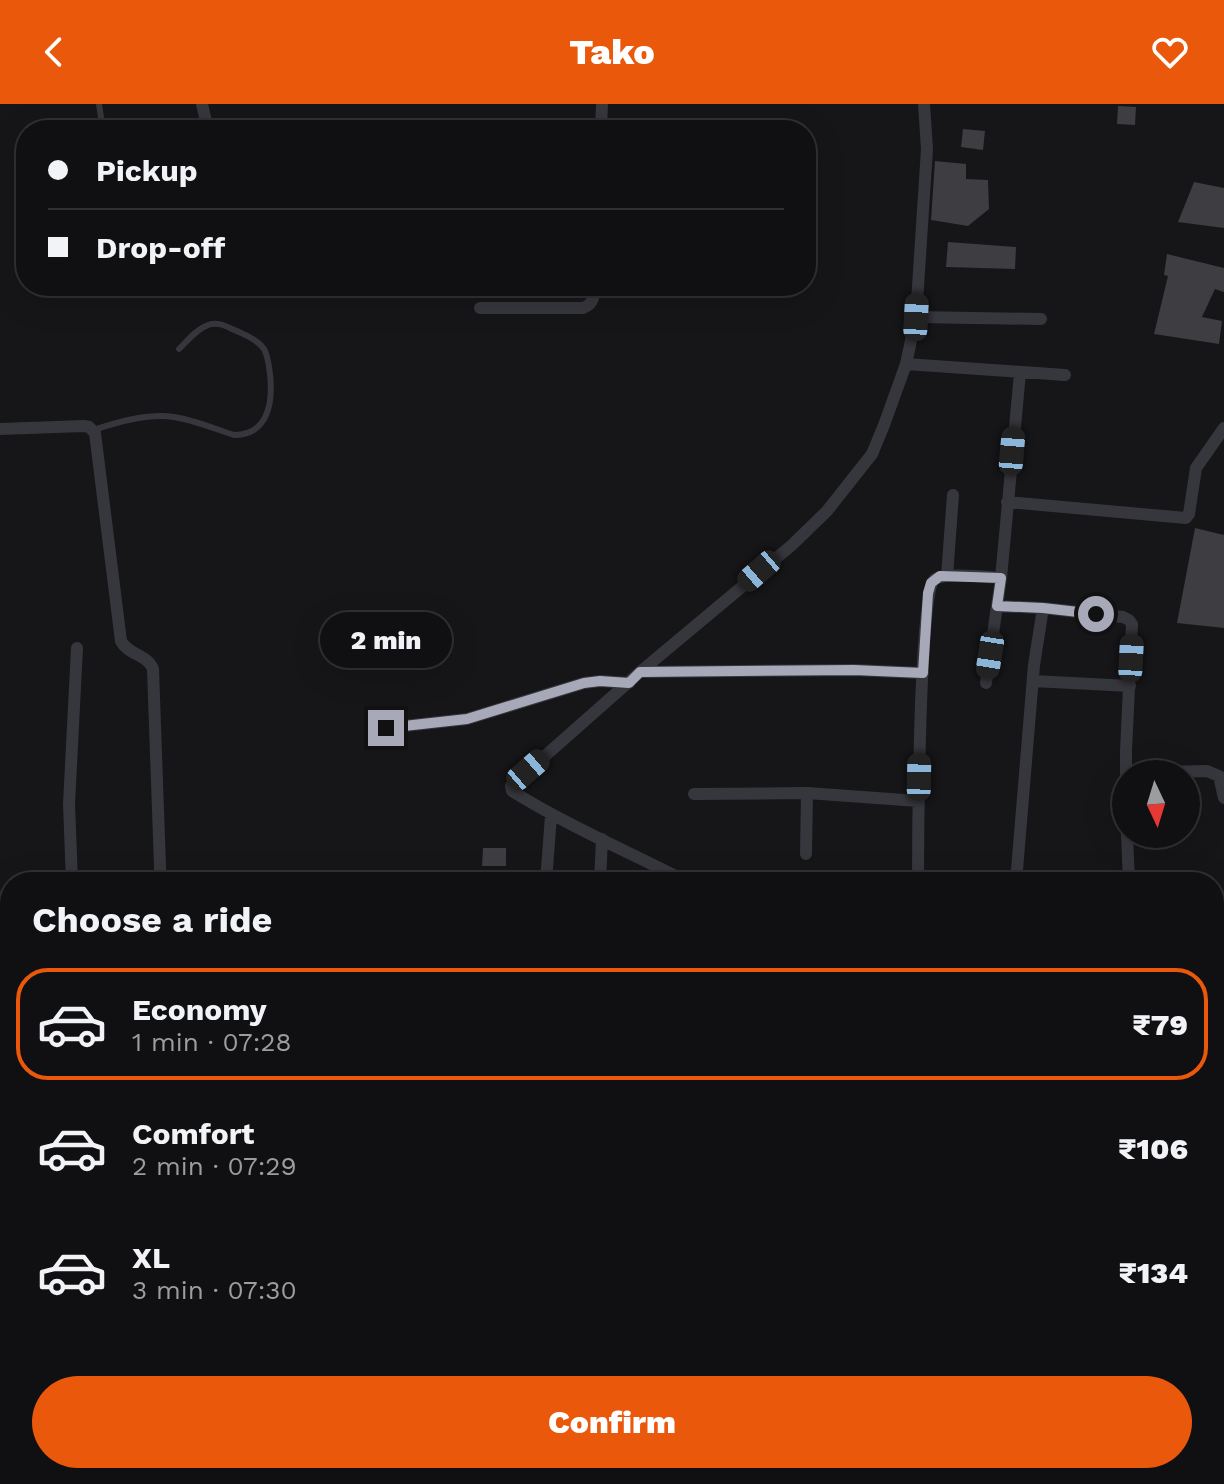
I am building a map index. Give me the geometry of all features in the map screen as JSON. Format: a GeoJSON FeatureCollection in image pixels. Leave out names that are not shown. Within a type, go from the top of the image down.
{"type":"FeatureCollection","features":[{"type":"Feature","properties":{"kind":"street"},"geometry":{"type":"LineString","coordinates":[[667,872],[551,815],[512,791],[512,784],[792,545],[827,511],[872,454],[906,364],[916,317],[927,149],[924,104]]}},
{"type":"Feature","properties":{"kind":"street"},"geometry":{"type":"LineString","coordinates":[[480,308],[583,308],[589,306],[593,296]]}},
{"type":"Feature","properties":{"kind":"street"},"geometry":{"type":"LineString","coordinates":[[916,317],[1041,319]]}},
{"type":"Feature","properties":{"kind":"street"},"geometry":{"type":"LineString","coordinates":[[906,364],[1065,375]]}},
{"type":"Feature","properties":{"kind":"street"},"geometry":{"type":"LineString","coordinates":[[986,683],[1001,578],[1020,373]]}},
{"type":"Feature","properties":{"kind":"street"},"geometry":{"type":"LineString","coordinates":[[0,429],[84,426],[93,430],[96,437],[121,641],[124,648],[145,658],[153,669],[160,872]]}},
{"type":"Feature","properties":{"kind":"street"},"geometry":{"type":"LineString","coordinates":[[1007,502],[1186,518],[1196,468],[1224,428]]}},
{"type":"Feature","properties":{"kind":"street"},"geometry":{"type":"LineString","coordinates":[[947,576],[953,495]]}},
{"type":"Feature","properties":{"kind":"street"},"geometry":{"type":"LineString","coordinates":[[918,872],[918,801],[928,593],[940,576],[1001,578]]}},
{"type":"Feature","properties":{"kind":"street"},"geometry":{"type":"LineString","coordinates":[[997,606],[1043,608],[1129,620],[1133,629],[1127,760]]}},
{"type":"Feature","properties":{"kind":"street"},"geometry":{"type":"LineString","coordinates":[[1017,872],[1033,681],[1043,608]]}},
{"type":"Feature","properties":{"kind":"street"},"geometry":{"type":"LineString","coordinates":[[72,872],[69,804],[77,648]]}},
{"type":"Feature","properties":{"kind":"street"},"geometry":{"type":"LineString","coordinates":[[640,672],[854,670],[923,673]]}},
{"type":"Feature","properties":{"kind":"street"},"geometry":{"type":"LineString","coordinates":[[1033,681],[1130,686]]}},
{"type":"Feature","properties":{"kind":"street"},"geometry":{"type":"LineString","coordinates":[[386,728],[467,719],[584,683],[629,683]]}},
{"type":"Feature","properties":{"kind":"street"},"geometry":{"type":"LineString","coordinates":[[1200,771],[1219,776],[1224,798]]}},
{"type":"Feature","properties":{"kind":"street"},"geometry":{"type":"LineString","coordinates":[[694,794],[807,793],[918,801]]}},
{"type":"Feature","properties":{"kind":"street"},"geometry":{"type":"LineString","coordinates":[[806,854],[807,793]]}},
{"type":"Feature","properties":{"kind":"street"},"geometry":{"type":"LineString","coordinates":[[547,872],[551,815]]}},
{"type":"Feature","properties":{"kind":"street"},"geometry":{"type":"LineString","coordinates":[[600,872],[602,839]]}},
{"type":"Feature","properties":{"kind":"street"},"geometry":{"type":"LineString","coordinates":[[1128,848],[1129,872]]}},
{"type":"Feature","properties":{"kind":"lane"},"geometry":{"type":"LineString","coordinates":[[93,430],[116,423],[164,416],[234,435],[244,435],[258,427],[271,400],[269,363],[263,348],[249,337],[220,324],[211,324],[179,349]]}},
{"type":"Feature","properties":{"kind":"building"},"geometry":{"type":"Polygon","coordinates":[[[1118,106],[1136,107],[1135,125],[1117,124],[1118,106]]]}},
{"type":"Feature","properties":{"kind":"building"},"geometry":{"type":"Polygon","coordinates":[[[963,129],[985,131],[983,150],[961,147],[963,129]]]}},
{"type":"Feature","properties":{"kind":"building"},"geometry":{"type":"Polygon","coordinates":[[[935,161],[966,164],[966,179],[988,180],[989,209],[968,226],[931,220],[935,161]]]}},
{"type":"Feature","properties":{"kind":"building"},"geometry":{"type":"Polygon","coordinates":[[[1194,182],[1224,188],[1224,228],[1178,222],[1194,182]]]}},
{"type":"Feature","properties":{"kind":"building"},"geometry":{"type":"Polygon","coordinates":[[[948,242],[1016,247],[1015,269],[946,267],[948,242]]]}},
{"type":"Feature","properties":{"kind":"building"},"geometry":{"type":"Polygon","coordinates":[[[1167,254],[1224,268],[1224,292],[1215,289],[1202,317],[1222,321],[1219,344],[1154,334],[1168,276],[1164,275],[1167,254]]]}},
{"type":"Feature","properties":{"kind":"building"},"geometry":{"type":"Polygon","coordinates":[[[1195,528],[1224,535],[1224,628],[1177,623],[1195,528]]]}},
{"type":"Feature","properties":{"kind":"building"},"geometry":{"type":"Polygon","coordinates":[[[483,848],[506,848],[506,866],[482,866],[483,848]]]}},
{"type":"Feature","properties":{"kind":"route"},"geometry":{"type":"LineString","coordinates":[[386,728],[467,719],[584,683],[629,683],[640,672],[854,670],[923,673],[928,593],[931,583],[940,576],[1001,578],[997,606],[1096,614]]}}]}
